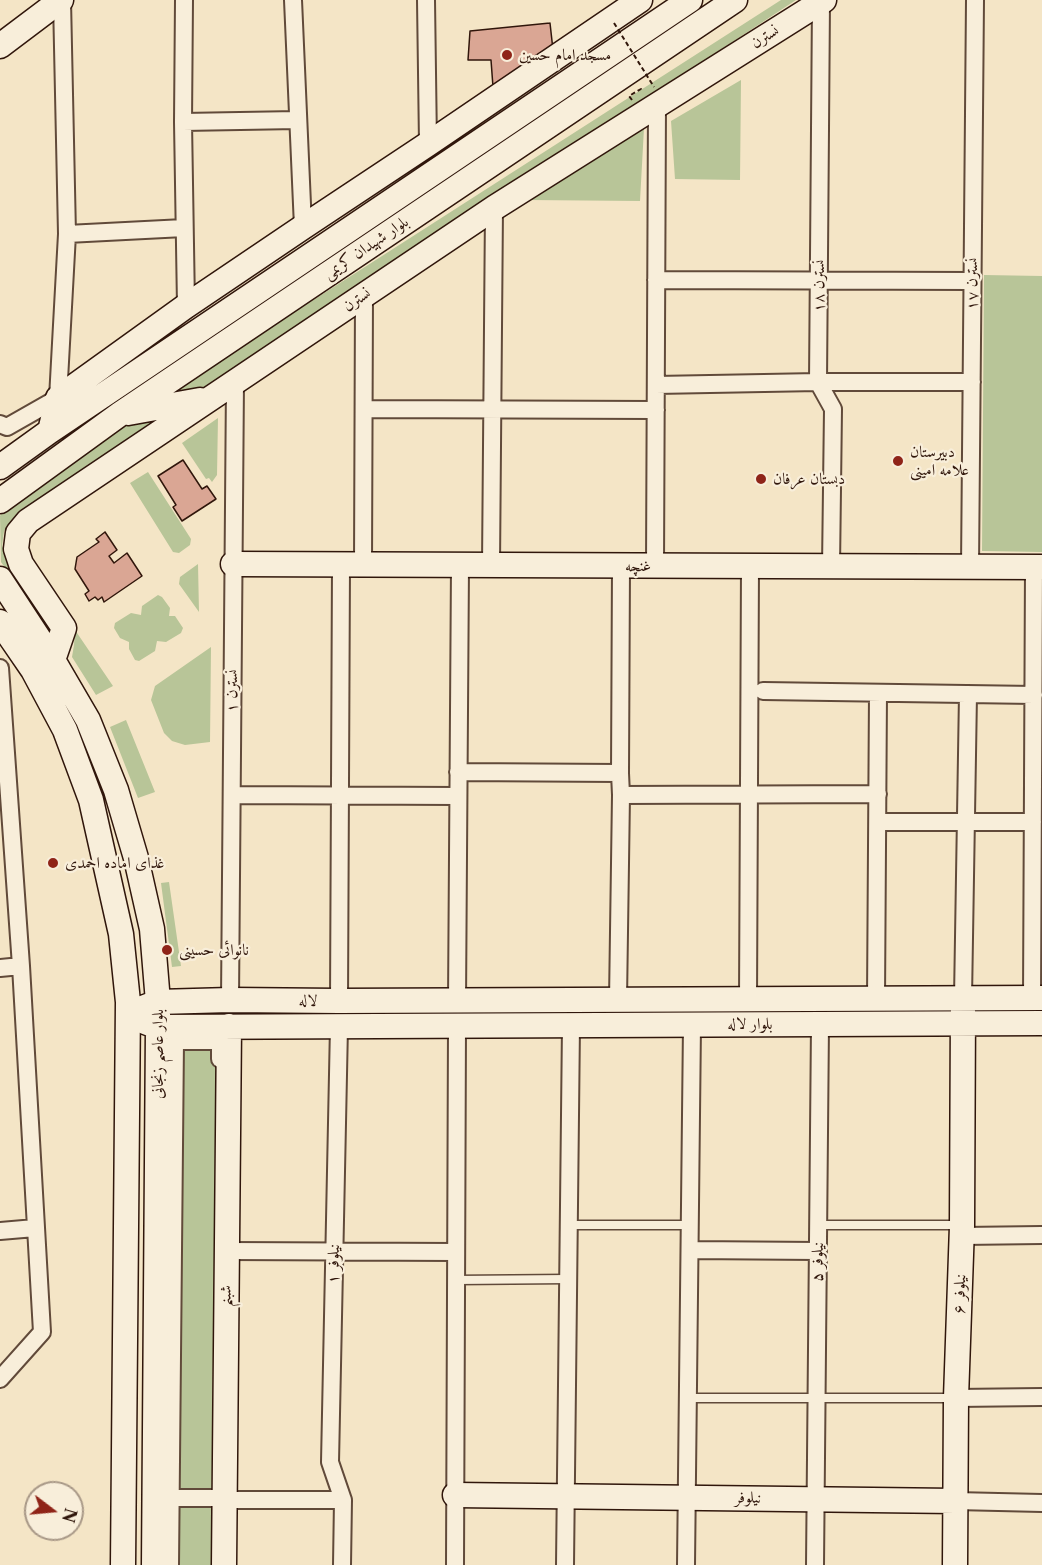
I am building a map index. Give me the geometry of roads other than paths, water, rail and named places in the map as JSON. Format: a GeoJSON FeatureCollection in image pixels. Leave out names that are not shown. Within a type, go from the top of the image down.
{"type":"FeatureCollection","features":[{"type":"Feature","properties":{"kind":"main road"},"geometry":{"type":"LineString","coordinates":[[0,46],[62,0]]}},
{"type":"Feature","properties":{"kind":"main road"},"geometry":{"type":"LineString","coordinates":[[50,431],[58,398],[186,306],[640,0]]}},
{"type":"Feature","properties":{"kind":"main road","name":"بلوار شهیدان کریمی"},"geometry":{"type":"LineString","coordinates":[[0,467],[690,0]]}},
{"type":"Feature","properties":{"kind":"main road","name":"بلوار شهیدان کریمی"},"geometry":{"type":"LineString","coordinates":[[0,501],[120,414],[735,0]]}},
{"type":"Feature","properties":{"kind":"main road","name":"نسترن"},"geometry":{"type":"LineString","coordinates":[[53,660],[64,628],[21,564],[16,549],[18,533],[28,521],[494,208],[655,96],[822,1]]}},
{"type":"Feature","properties":{"kind":"main road"},"geometry":{"type":"LineString","coordinates":[[120,414],[210,399]]}},
{"type":"Feature","properties":{"kind":"main road","name":"غنچه"},"geometry":{"type":"LineString","coordinates":[[233,564],[1038,567]]}},
{"type":"Feature","properties":{"kind":"main road","name":"بلوار عاصم زنجانی"},"geometry":{"type":"LineString","coordinates":[[0,579],[53,660],[88,720],[116,790],[136,858],[152,929],[158,1002],[154,1565]]}},
{"type":"Feature","properties":{"kind":"main road","name":"بلوار عاصم زنجانی"},"geometry":{"type":"LineString","coordinates":[[0,622],[33,670],[65,730],[91,801],[122,934],[128,1014],[123,1565]]}},
{"type":"Feature","properties":{"kind":"main road","name":"نیلوفر ۶"},"geometry":{"type":"LineString","coordinates":[[955,1565],[956,1398],[962,1231],[963,998]]}},
{"type":"Feature","properties":{"kind":"main road","name":"بلوار لاله"},"geometry":{"type":"LineString","coordinates":[[457,1001],[1037,998]]}},
{"type":"Feature","properties":{"kind":"main road"},"geometry":{"type":"LineString","coordinates":[[457,1001],[457,1026]]}},
{"type":"Feature","properties":{"kind":"main road","name":"لاله"},"geometry":{"type":"LineString","coordinates":[[158,1002],[457,1001]]}},
{"type":"Feature","properties":{"kind":"main road"},"geometry":{"type":"LineString","coordinates":[[128,1014],[158,1002]]}},
{"type":"Feature","properties":{"kind":"main road"},"geometry":{"type":"LineString","coordinates":[[128,1014],[158,1027]]}},
{"type":"Feature","properties":{"kind":"main road","name":"بلوار لاله"},"geometry":{"type":"LineString","coordinates":[[457,1026],[1042,1023]]}},
{"type":"Feature","properties":{"kind":"main road","name":"شبنم"},"geometry":{"type":"LineString","coordinates":[[224,1565],[220,1499],[227,1251],[229,1026]]}},
{"type":"Feature","properties":{"kind":"main road","name":"لاله"},"geometry":{"type":"LineString","coordinates":[[158,1027],[457,1026]]}},
{"type":"Feature","properties":{"kind":"main road","name":"نیلوفر"},"geometry":{"type":"LineString","coordinates":[[455,1495],[955,1501]]}},
{"type":"Feature","properties":{"kind":"street"},"geometry":{"type":"LineString","coordinates":[[0,424],[7,427],[58,398],[67,234],[62,0]]}},
{"type":"Feature","properties":{"kind":"street"},"geometry":{"type":"LineString","coordinates":[[184,0],[186,306]]}},
{"type":"Feature","properties":{"kind":"street"},"geometry":{"type":"LineString","coordinates":[[293,0],[303,226]]}},
{"type":"Feature","properties":{"kind":"street"},"geometry":{"type":"LineString","coordinates":[[426,0],[428,144]]}},
{"type":"Feature","properties":{"kind":"street","name":"نسترن ۱۷"},"geometry":{"type":"LineString","coordinates":[[970,567],[975,0]]}},
{"type":"Feature","properties":{"kind":"street","name":"نسترن ۱۸"},"geometry":{"type":"LineString","coordinates":[[822,1],[818,382],[833,409],[831,567]]}},
{"type":"Feature","properties":{"kind":"street"},"geometry":{"type":"LineString","coordinates":[[655,96],[655,566]]}},
{"type":"Feature","properties":{"kind":"street"},"geometry":{"type":"LineString","coordinates":[[183,122],[297,120]]}},
{"type":"Feature","properties":{"kind":"street"},"geometry":{"type":"LineString","coordinates":[[491,565],[494,208]]}},
{"type":"Feature","properties":{"kind":"street"},"geometry":{"type":"LineString","coordinates":[[67,234],[184,228]]}},
{"type":"Feature","properties":{"kind":"street"},"geometry":{"type":"LineString","coordinates":[[656,280],[972,281]]}},
{"type":"Feature","properties":{"kind":"street"},"geometry":{"type":"LineString","coordinates":[[339,1001],[340,795],[352,565],[364,409],[364,295]]}},
{"type":"Feature","properties":{"kind":"street","name":"نسترن ۱"},"geometry":{"type":"LineString","coordinates":[[230,1000],[234,382]]}},
{"type":"Feature","properties":{"kind":"street"},"geometry":{"type":"LineString","coordinates":[[656,385],[972,382]]}},
{"type":"Feature","properties":{"kind":"street"},"geometry":{"type":"LineString","coordinates":[[364,409],[656,410]]}},
{"type":"Feature","properties":{"kind":"street"},"geometry":{"type":"LineString","coordinates":[[457,1001],[460,565]]}},
{"type":"Feature","properties":{"kind":"street"},"geometry":{"type":"LineString","coordinates":[[618,1000],[621,566]]}},
{"type":"Feature","properties":{"kind":"street"},"geometry":{"type":"LineString","coordinates":[[748,999],[750,566]]}},
{"type":"Feature","properties":{"kind":"street"},"geometry":{"type":"LineString","coordinates":[[1037,998],[1033,822],[1037,794],[1034,695],[1038,567]]}},
{"type":"Feature","properties":{"kind":"street"},"geometry":{"type":"LineString","coordinates":[[0,669],[21,966],[42,1332],[0,1379]]}},
{"type":"Feature","properties":{"kind":"street"},"geometry":{"type":"LineString","coordinates":[[764,691],[1034,695]]}},
{"type":"Feature","properties":{"kind":"street"},"geometry":{"type":"LineString","coordinates":[[876,999],[878,693]]}},
{"type":"Feature","properties":{"kind":"street"},"geometry":{"type":"LineString","coordinates":[[963,998],[968,694]]}},
{"type":"Feature","properties":{"kind":"street"},"geometry":{"type":"LineString","coordinates":[[458,772],[620,773]]}},
{"type":"Feature","properties":{"kind":"street"},"geometry":{"type":"LineString","coordinates":[[621,795],[878,794]]}},
{"type":"Feature","properties":{"kind":"street"},"geometry":{"type":"LineString","coordinates":[[232,795],[458,796]]}},
{"type":"Feature","properties":{"kind":"street"},"geometry":{"type":"LineString","coordinates":[[878,822],[1033,822]]}},
{"type":"Feature","properties":{"kind":"street"},"geometry":{"type":"LineString","coordinates":[[0,968],[21,966]]}},
{"type":"Feature","properties":{"kind":"street","name":"نیلوفر ۵"},"geometry":{"type":"LineString","coordinates":[[815,1565],[820,1024]]}},
{"type":"Feature","properties":{"kind":"street"},"geometry":{"type":"LineString","coordinates":[[565,1565],[571,1025]]}},
{"type":"Feature","properties":{"kind":"street"},"geometry":{"type":"LineString","coordinates":[[686,1565],[692,1025]]}},
{"type":"Feature","properties":{"kind":"street","name":"نیلوفر ۱"},"geometry":{"type":"LineString","coordinates":[[339,1026],[330,1462],[343,1500],[342,1565]]}},
{"type":"Feature","properties":{"kind":"street"},"geometry":{"type":"LineString","coordinates":[[454,1565],[457,1026]]}},
{"type":"Feature","properties":{"kind":"street"},"geometry":{"type":"LineString","coordinates":[[170,1565],[174,1041],[220,1041],[220,1499],[214,1565]]}},
{"type":"Feature","properties":{"kind":"street"},"geometry":{"type":"LineString","coordinates":[[0,1231],[35,1228]]}},
{"type":"Feature","properties":{"kind":"street"},"geometry":{"type":"LineString","coordinates":[[962,1231],[1042,1234]]}},
{"type":"Feature","properties":{"kind":"street"},"geometry":{"type":"LineString","coordinates":[[690,1250],[818,1251]]}},
{"type":"Feature","properties":{"kind":"street"},"geometry":{"type":"LineString","coordinates":[[227,1251],[456,1252]]}},
{"type":"Feature","properties":{"kind":"street"},"geometry":{"type":"LineString","coordinates":[[956,1398],[1042,1397]]}},
{"type":"Feature","properties":{"kind":"street"},"geometry":{"type":"LineString","coordinates":[[171,1498],[343,1500]]}},
{"type":"Feature","properties":{"kind":"street","name":"نیلوفر"},"geometry":{"type":"LineString","coordinates":[[955,1501],[1042,1503]]}},
{"type":"Feature","properties":{"kind":"lane"},"geometry":{"type":"LineString","coordinates":[[569,1225],[690,1225]]}},
{"type":"Feature","properties":{"kind":"lane"},"geometry":{"type":"LineString","coordinates":[[818,1225],[962,1231]]}},
{"type":"Feature","properties":{"kind":"lane"},"geometry":{"type":"LineString","coordinates":[[456,1280],[568,1279]]}},
{"type":"Feature","properties":{"kind":"lane"},"geometry":{"type":"LineString","coordinates":[[688,1398],[956,1398]]}},
{"type":"Feature","properties":{"kind":"place","name":"مسجد امام حسین"},"geometry":{"type":"Point","coordinates":[507,55]}},
{"type":"Feature","properties":{"kind":"place","name":"دبیرستان علامه امینی"},"geometry":{"type":"Point","coordinates":[898,461]}},
{"type":"Feature","properties":{"kind":"place","name":"دبستان عرفان"},"geometry":{"type":"Point","coordinates":[761,479]}},
{"type":"Feature","properties":{"kind":"place","name":"غذای اماده احمدی"},"geometry":{"type":"Point","coordinates":[53,863]}},
{"type":"Feature","properties":{"kind":"place","name":"نانوائی حسینی"},"geometry":{"type":"Point","coordinates":[167,950]}}]}
